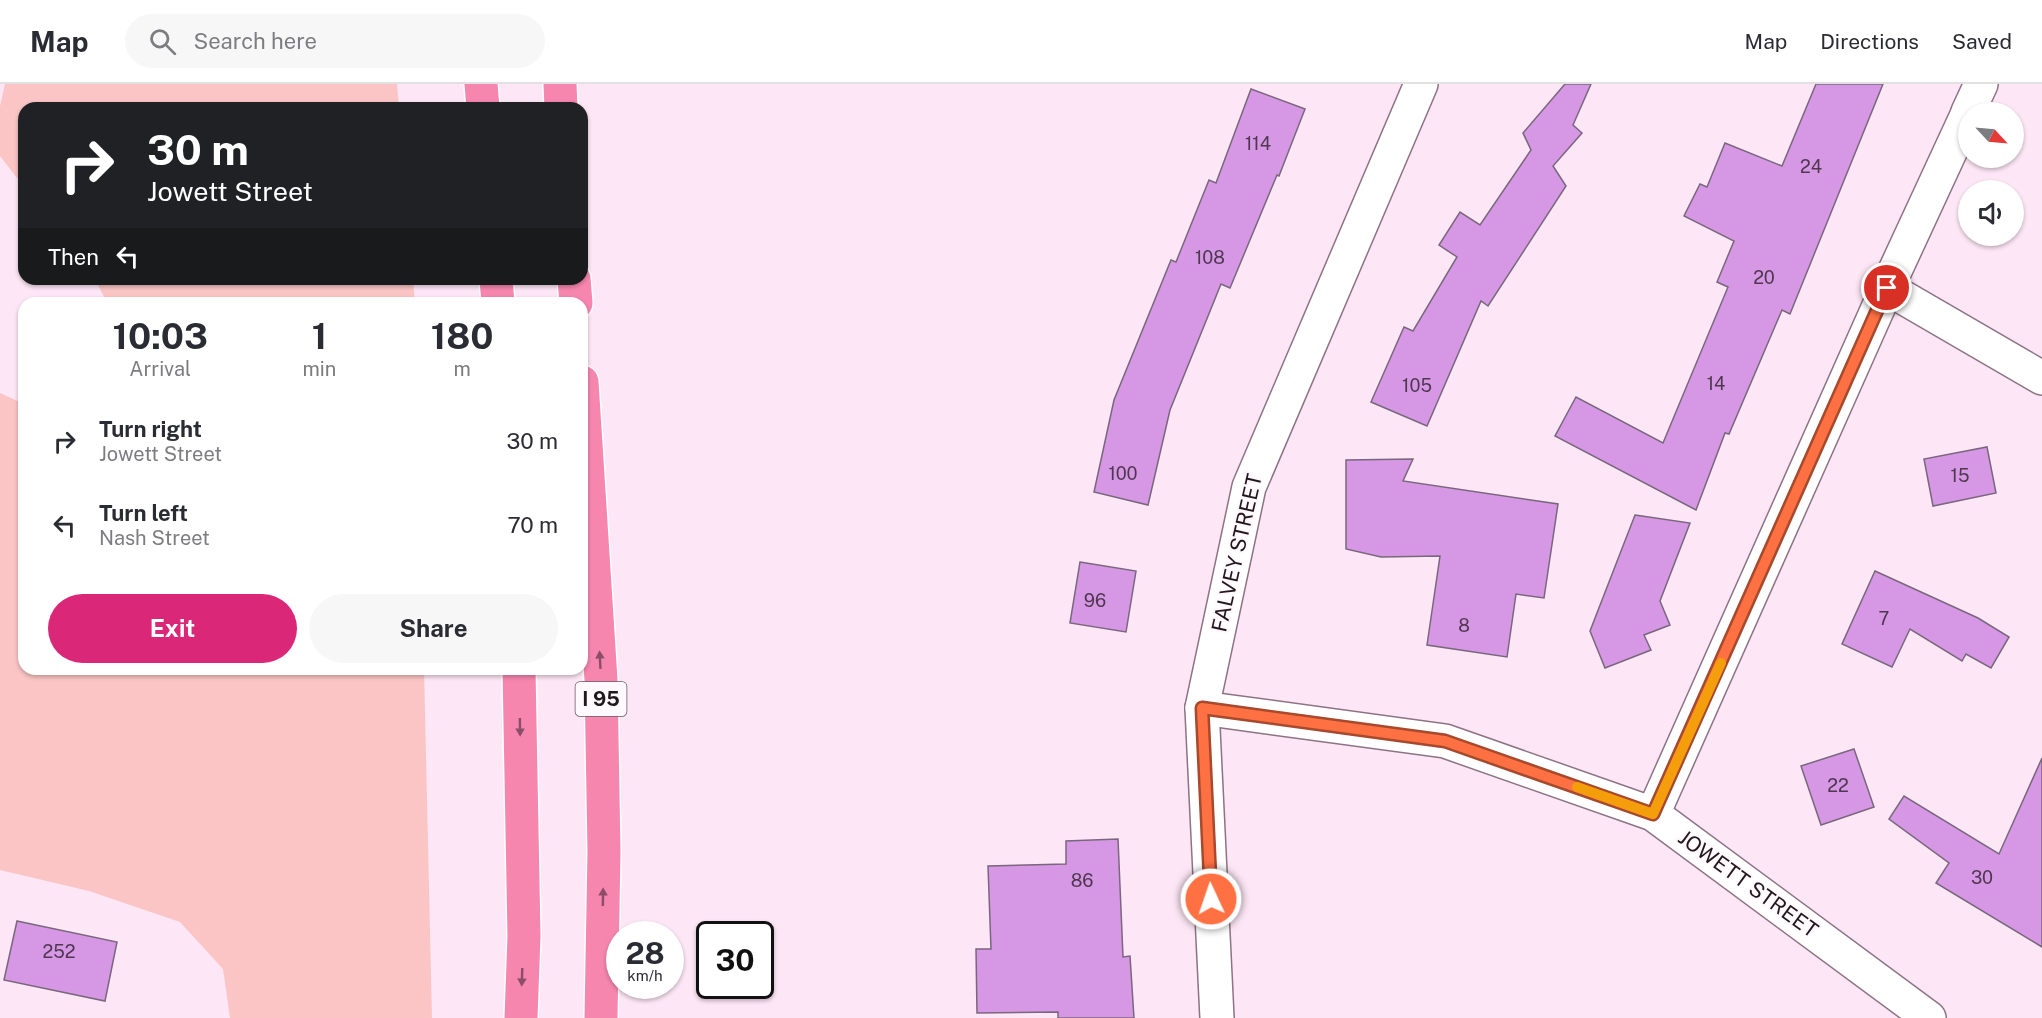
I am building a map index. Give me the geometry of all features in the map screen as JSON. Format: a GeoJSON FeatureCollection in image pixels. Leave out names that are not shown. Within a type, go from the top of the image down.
{"type":"FeatureCollection","features":[{"type":"Feature","properties":{"kind":"highway"},"geometry":{"type":"LineString","coordinates":[[481,84],[482,102]]}},
{"type":"Feature","properties":{"kind":"highway"},"geometry":{"type":"LineString","coordinates":[[560,84],[561,102]]}},
{"type":"Feature","properties":{"kind":"highway","name":"I 95"},"geometry":{"type":"LineString","coordinates":[[588,475],[601,680],[604,851],[601,1018]]}},
{"type":"Feature","properties":{"kind":"highway"},"geometry":{"type":"LineString","coordinates":[[519,675],[524,936],[521,1018]]}},
{"type":"Feature","properties":{"kind":"street","name":"FALVEY STREET"},"geometry":{"type":"LineString","coordinates":[[1217,1018],[1202,708],[1249,487],[1421,84]]}},
{"type":"Feature","properties":{"kind":"street"},"geometry":{"type":"LineString","coordinates":[[1973,102],[1982,84]]}},
{"type":"Feature","properties":{"kind":"street"},"geometry":{"type":"LineString","coordinates":[[1653,814],[1887,288],[1958,135]]}},
{"type":"Feature","properties":{"kind":"street"},"geometry":{"type":"LineString","coordinates":[[1887,288],[2042,378]]}},
{"type":"Feature","properties":{"kind":"street","name":"JOWETT STREET"},"geometry":{"type":"LineString","coordinates":[[1202,708],[1445,741],[1653,814],[1929,1018]]}},
{"type":"Feature","properties":{"kind":"shaded area"},"geometry":{"type":"Polygon","coordinates":[[[5,84],[397,84],[398,102],[18,102],[18,179],[0,156],[0,106],[5,84]]]}},
{"type":"Feature","properties":{"kind":"shaded area"},"geometry":{"type":"Polygon","coordinates":[[[98,285],[414,285],[414,297],[104,297],[98,285]]]}},
{"type":"Feature","properties":{"kind":"shaded area"},"geometry":{"type":"Polygon","coordinates":[[[0,393],[18,401],[18,675],[424,675],[432,1018],[230,1018],[223,969],[180,922],[89,891],[0,870],[0,393]]]}},
{"type":"Feature","properties":{"kind":"building"},"geometry":{"type":"Polygon","coordinates":[[[1565,84],[1591,84],[1573,125],[1582,133],[1553,166],[1566,186],[1488,306],[1481,301],[1427,426],[1371,402],[1404,327],[1413,331],[1457,257],[1439,245],[1460,212],[1480,225],[1531,150],[1523,133],[1565,84]]]}},
{"type":"Feature","properties":{"kind":"building"},"geometry":{"type":"Polygon","coordinates":[[[1816,84],[1883,84],[1790,314],[1782,310],[1729,434],[1725,433],[1696,510],[1555,436],[1576,397],[1663,443],[1728,287],[1717,282],[1734,241],[1684,216],[1700,184],[1707,187],[1725,143],[1782,166],[1816,84]]]}},
{"type":"Feature","properties":{"kind":"building"},"geometry":{"type":"Polygon","coordinates":[[[1251,89],[1305,109],[1279,176],[1277,175],[1230,288],[1221,284],[1170,410],[1148,505],[1094,492],[1114,400],[1171,260],[1176,262],[1209,180],[1216,183],[1251,89]]]}},
{"type":"Feature","properties":{"kind":"building"},"geometry":{"type":"Polygon","coordinates":[[[1987,447],[1996,493],[1933,506],[1924,459],[1987,447]]]}},
{"type":"Feature","properties":{"kind":"building"},"geometry":{"type":"Polygon","coordinates":[[[1413,459],[1403,481],[1558,504],[1544,598],[1516,594],[1507,657],[1427,645],[1440,556],[1381,557],[1346,549],[1346,460],[1413,459]]]}},
{"type":"Feature","properties":{"kind":"building"},"geometry":{"type":"Polygon","coordinates":[[[1635,515],[1690,523],[1660,601],[1670,625],[1644,635],[1651,650],[1605,668],[1590,631],[1635,515]]]}},
{"type":"Feature","properties":{"kind":"building"},"geometry":{"type":"Polygon","coordinates":[[[1080,562],[1136,571],[1126,632],[1070,623],[1080,562]]]}},
{"type":"Feature","properties":{"kind":"building"},"geometry":{"type":"Polygon","coordinates":[[[1875,571],[1978,618],[2009,637],[1991,668],[1966,654],[1962,661],[1910,629],[1892,667],[1842,644],[1875,571]]]}},
{"type":"Feature","properties":{"kind":"building"},"geometry":{"type":"Polygon","coordinates":[[[1854,749],[1874,807],[1821,825],[1801,766],[1854,749]]]}},
{"type":"Feature","properties":{"kind":"building"},"geometry":{"type":"Polygon","coordinates":[[[2042,758],[2042,947],[1936,883],[1949,863],[1889,819],[1904,796],[1999,854],[2042,758]]]}},
{"type":"Feature","properties":{"kind":"building"},"geometry":{"type":"Polygon","coordinates":[[[1118,839],[1123,957],[1130,956],[1134,1018],[1058,1018],[1058,1012],[977,1013],[976,949],[991,949],[988,866],[1066,864],[1066,841],[1118,839]]]}},
{"type":"Feature","properties":{"kind":"building"},"geometry":{"type":"Polygon","coordinates":[[[17,921],[117,942],[105,1001],[4,980],[17,921]]]}},
{"type":"Feature","properties":{"kind":"slow traffic"},"geometry":{"type":"LineString","coordinates":[[1577,787],[1653,814],[1721,663]]}},
{"type":"Feature","properties":{"kind":"route"},"geometry":{"type":"LineString","coordinates":[[1211,899],[1202,708],[1445,741],[1653,814],[1887,288]]}}]}
